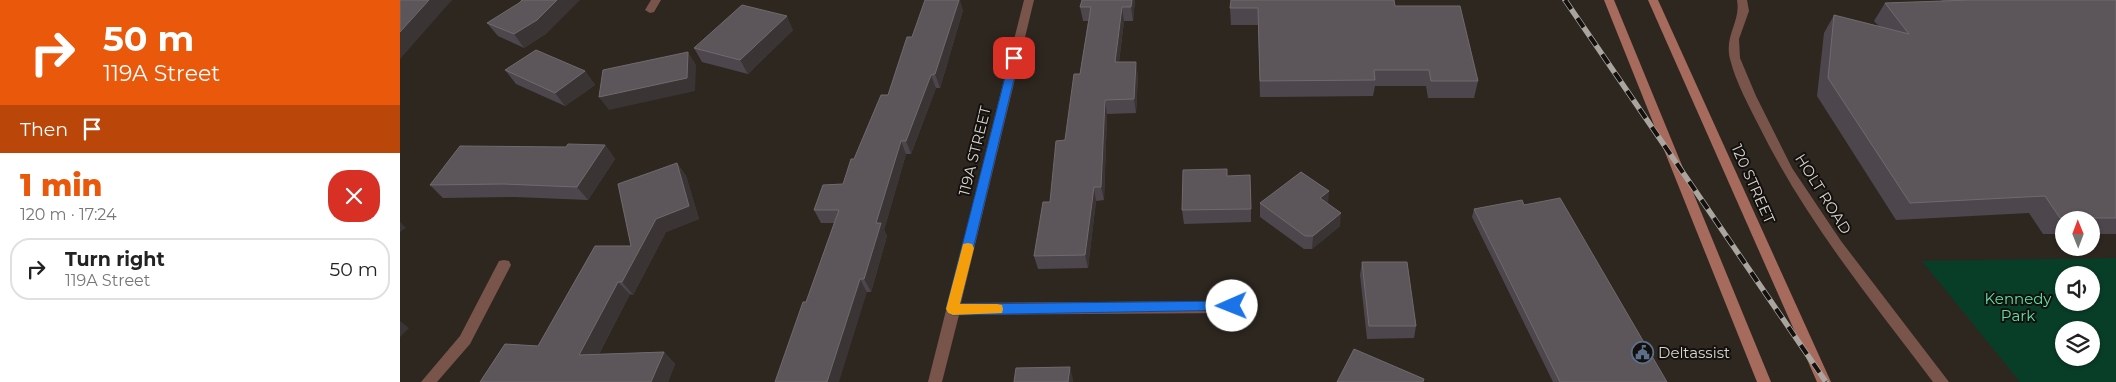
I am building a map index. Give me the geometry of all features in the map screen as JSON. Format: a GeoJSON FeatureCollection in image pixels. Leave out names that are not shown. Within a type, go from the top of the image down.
{"type":"FeatureCollection","features":[{"type":"Feature","properties":{"kind":"main road"},"geometry":{"type":"LineString","coordinates":[[1609,0],[1764,382]]}},
{"type":"Feature","properties":{"kind":"main road","name":"120 STREET"},"geometry":{"type":"LineString","coordinates":[[1653,0],[1824,382]]}},
{"type":"Feature","properties":{"kind":"street"},"geometry":{"type":"LineString","coordinates":[[650,10],[656,0]]}},
{"type":"Feature","properties":{"kind":"street","name":"119A STREET"},"geometry":{"type":"LineString","coordinates":[[935,382],[1029,0]]}},
{"type":"Feature","properties":{"kind":"street","name":"HOLT ROAD"},"geometry":{"type":"LineString","coordinates":[[1742,0],[1744,12],[1734,39],[1735,58],[1750,96],[1787,170],[1836,245],[1942,382]]}},
{"type":"Feature","properties":{"kind":"street"},"geometry":{"type":"LineString","coordinates":[[428,382],[465,340],[504,264]]}},
{"type":"Feature","properties":{"kind":"street"},"geometry":{"type":"LineString","coordinates":[[953,309],[1232,306]]}},
{"type":"Feature","properties":{"kind":"green space","name":"Kennedy Park"},"geometry":{"type":"Polygon","coordinates":[[[2116,258],[2116,382],[2020,382],[1922,261],[2116,258]]]}},
{"type":"Feature","properties":{"kind":"building"},"geometry":{"type":"Polygon","coordinates":[[[400,0],[429,0],[400,32],[400,0]]]}},
{"type":"Feature","properties":{"kind":"building"},"geometry":{"type":"Polygon","coordinates":[[[522,0],[557,0],[537,20],[514,34],[487,23],[519,3],[522,0]]]}},
{"type":"Feature","properties":{"kind":"building"},"geometry":{"type":"Polygon","coordinates":[[[925,0],[959,0],[935,74],[931,75],[906,141],[901,141],[876,223],[881,223],[864,279],[860,279],[827,382],[775,382],[803,302],[806,302],[839,210],[814,210],[823,185],[843,184],[851,159],[854,159],[881,95],[888,95],[907,37],[912,37],[925,0]]]}},
{"type":"Feature","properties":{"kind":"building"},"geometry":{"type":"Polygon","coordinates":[[[1082,0],[1132,0],[1131,7],[1122,7],[1115,62],[1136,62],[1134,99],[1105,100],[1101,187],[1094,187],[1085,255],[1034,256],[1043,202],[1050,202],[1056,141],[1065,140],[1074,74],[1080,74],[1091,7],[1080,7],[1082,0]]]}},
{"type":"Feature","properties":{"kind":"building"},"geometry":{"type":"Polygon","coordinates":[[[1231,0],[1394,0],[1395,6],[1460,6],[1478,81],[1431,81],[1429,70],[1374,70],[1375,80],[1260,81],[1258,8],[1230,8],[1231,0]]]}},
{"type":"Feature","properties":{"kind":"building"},"geometry":{"type":"Polygon","coordinates":[[[1971,0],[2116,0],[2116,218],[2100,218],[2100,211],[2055,211],[2045,196],[1910,203],[1828,78],[1834,15],[1909,34],[1885,3],[1971,0]]]}},
{"type":"Feature","properties":{"kind":"building"},"geometry":{"type":"Polygon","coordinates":[[[742,5],[787,16],[740,60],[694,48],[742,5]]]}},
{"type":"Feature","properties":{"kind":"building"},"geometry":{"type":"Polygon","coordinates":[[[536,50],[585,71],[555,93],[505,70],[536,50]]]}},
{"type":"Feature","properties":{"kind":"building"},"geometry":{"type":"Polygon","coordinates":[[[688,52],[687,78],[599,97],[603,70],[688,52]]]}},
{"type":"Feature","properties":{"kind":"building"},"geometry":{"type":"Polygon","coordinates":[[[568,144],[605,145],[577,187],[503,184],[430,185],[460,146],[566,147],[568,144]]]}},
{"type":"Feature","properties":{"kind":"building"},"geometry":{"type":"Polygon","coordinates":[[[677,163],[689,206],[656,219],[622,282],[618,282],[579,355],[664,352],[651,382],[480,382],[505,344],[538,346],[595,246],[631,246],[618,184],[677,163]]]}},
{"type":"Feature","properties":{"kind":"building"},"geometry":{"type":"Polygon","coordinates":[[[1227,169],[1227,176],[1250,175],[1251,209],[1182,210],[1183,170],[1227,169]]]}},
{"type":"Feature","properties":{"kind":"building"},"geometry":{"type":"Polygon","coordinates":[[[1301,172],[1329,191],[1320,198],[1341,213],[1313,236],[1305,236],[1260,203],[1301,172]]]}},
{"type":"Feature","properties":{"kind":"building"},"geometry":{"type":"Polygon","coordinates":[[[1560,198],[1667,382],[1560,382],[1474,209],[1522,200],[1524,205],[1560,198]]]}},
{"type":"Feature","properties":{"kind":"building"},"geometry":{"type":"Polygon","coordinates":[[[1362,262],[1407,262],[1416,326],[1369,326],[1362,262]]]}},
{"type":"Feature","properties":{"kind":"building"},"geometry":{"type":"Polygon","coordinates":[[[1354,349],[1424,379],[1423,382],[1337,382],[1354,349]]]}},
{"type":"Feature","properties":{"kind":"building"},"geometry":{"type":"Polygon","coordinates":[[[1070,367],[1068,382],[1014,382],[1016,368],[1070,367]]]}},
{"type":"Feature","properties":{"kind":"railway"},"geometry":{"type":"LineString","coordinates":[[1565,0],[1826,382]]}},
{"type":"Feature","properties":{"kind":"slow traffic"},"geometry":{"type":"LineString","coordinates":[[968,248],[953,309],[997,309]]}},
{"type":"Feature","properties":{"kind":"place","name":"Deltassist"},"geometry":{"type":"Point","coordinates":[1642,353]}},
{"type":"Feature","properties":{"kind":"route"},"geometry":{"type":"LineString","coordinates":[[1014,58],[953,309],[1232,306]]}}]}
